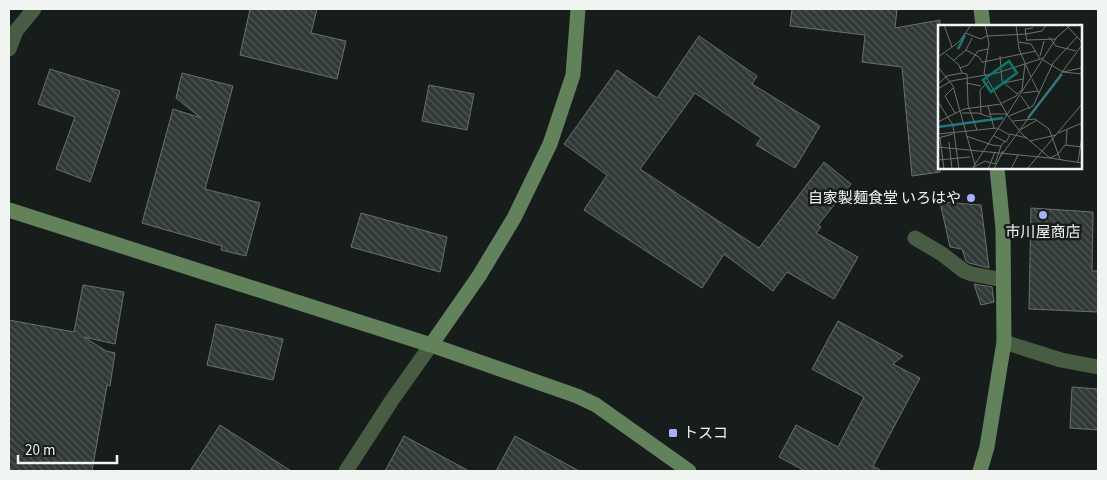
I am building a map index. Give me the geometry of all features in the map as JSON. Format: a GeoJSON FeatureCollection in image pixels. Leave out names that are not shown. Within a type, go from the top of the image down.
{"type":"FeatureCollection","features":[{"type":"Feature","properties":{"kind":"street"},"geometry":{"type":"LineString","coordinates":[[9,49],[16,31],[34,9]]}},
{"type":"Feature","properties":{"kind":"street"},"geometry":{"type":"LineString","coordinates":[[346,471],[392,400],[478,276],[514,218],[550,144],[573,75],[578,9]]}},
{"type":"Feature","properties":{"kind":"street"},"geometry":{"type":"LineString","coordinates":[[982,9],[983,25]]}},
{"type":"Feature","properties":{"kind":"street"},"geometry":{"type":"LineString","coordinates":[[980,471],[987,447],[1004,342],[1003,229],[997,169]]}},
{"type":"Feature","properties":{"kind":"street"},"geometry":{"type":"LineString","coordinates":[[9,210],[431,344],[577,396],[596,405],[688,471]]}},
{"type":"Feature","properties":{"kind":"street"},"geometry":{"type":"LineString","coordinates":[[915,238],[942,254],[964,271],[1003,280]]}},
{"type":"Feature","properties":{"kind":"street"},"geometry":{"type":"LineString","coordinates":[[1004,342],[1061,360],[1098,367]]}},
{"type":"Feature","properties":{"kind":"building"},"geometry":{"type":"Polygon","coordinates":[[[250,9],[317,9],[311,33],[346,41],[337,79],[240,55],[250,9]]]}},
{"type":"Feature","properties":{"kind":"building"},"geometry":{"type":"Polygon","coordinates":[[[792,9],[897,9],[895,28],[940,20],[940,25],[938,25],[938,169],[940,169],[940,172],[912,176],[902,67],[862,62],[865,35],[790,26],[792,9]]]}},
{"type":"Feature","properties":{"kind":"building"},"geometry":{"type":"Polygon","coordinates":[[[699,36],[757,76],[752,84],[820,126],[795,168],[756,145],[761,138],[695,93],[640,169],[759,248],[824,162],[851,184],[818,225],[821,227],[816,233],[858,257],[834,299],[787,272],[773,291],[724,254],[702,288],[584,210],[607,175],[564,144],[617,70],[657,98],[699,36]]]}},
{"type":"Feature","properties":{"kind":"building"},"geometry":{"type":"Polygon","coordinates":[[[50,69],[120,91],[90,182],[56,169],[75,117],[38,104],[50,69]]]}},
{"type":"Feature","properties":{"kind":"building"},"geometry":{"type":"Polygon","coordinates":[[[182,73],[233,86],[205,189],[260,203],[246,256],[221,250],[222,246],[142,223],[173,109],[201,118],[176,98],[182,73]]]}},
{"type":"Feature","properties":{"kind":"building"},"geometry":{"type":"Polygon","coordinates":[[[429,85],[474,94],[467,130],[422,121],[429,85]]]}},
{"type":"Feature","properties":{"kind":"building"},"geometry":{"type":"Polygon","coordinates":[[[940,202],[981,205],[989,268],[969,263],[966,261],[962,249],[950,247],[940,202]]]}},
{"type":"Feature","properties":{"kind":"building"},"geometry":{"type":"Polygon","coordinates":[[[1031,208],[1093,212],[1092,271],[1098,271],[1098,312],[1029,309],[1031,208]]]}},
{"type":"Feature","properties":{"kind":"building"},"geometry":{"type":"Polygon","coordinates":[[[361,213],[447,237],[440,272],[351,247],[361,213]]]}},
{"type":"Feature","properties":{"kind":"building"},"geometry":{"type":"Polygon","coordinates":[[[974,284],[992,287],[994,302],[981,305],[974,284]]]}},
{"type":"Feature","properties":{"kind":"building"},"geometry":{"type":"Polygon","coordinates":[[[83,285],[124,292],[115,344],[84,337],[106,351],[115,353],[110,386],[107,385],[92,471],[9,471],[9,320],[74,332],[83,285]]]}},
{"type":"Feature","properties":{"kind":"building"},"geometry":{"type":"Polygon","coordinates":[[[838,321],[903,356],[893,364],[920,378],[873,466],[882,471],[805,471],[779,457],[796,425],[838,447],[864,397],[812,369],[838,321]]]}},
{"type":"Feature","properties":{"kind":"building"},"geometry":{"type":"Polygon","coordinates":[[[216,324],[283,339],[273,380],[207,365],[216,324]]]}},
{"type":"Feature","properties":{"kind":"building"},"geometry":{"type":"Polygon","coordinates":[[[1072,387],[1098,389],[1098,430],[1070,428],[1072,387]]]}},
{"type":"Feature","properties":{"kind":"building"},"geometry":{"type":"Polygon","coordinates":[[[220,425],[291,471],[190,471],[220,425]]]}},
{"type":"Feature","properties":{"kind":"building"},"geometry":{"type":"Polygon","coordinates":[[[404,436],[469,471],[385,471],[404,436]]]}},
{"type":"Feature","properties":{"kind":"building"},"geometry":{"type":"Polygon","coordinates":[[[515,436],[579,471],[496,471],[515,436]]]}},
{"type":"Feature","properties":{"kind":"place","name":"自家製麺食堂 いろはや"},"geometry":{"type":"Point","coordinates":[971,198]}},
{"type":"Feature","properties":{"kind":"place","name":"市川屋商店"},"geometry":{"type":"Point","coordinates":[1043,215]}},
{"type":"Feature","properties":{"kind":"place","name":"トスコ"},"geometry":{"type":"Point","coordinates":[673,433]}}]}
